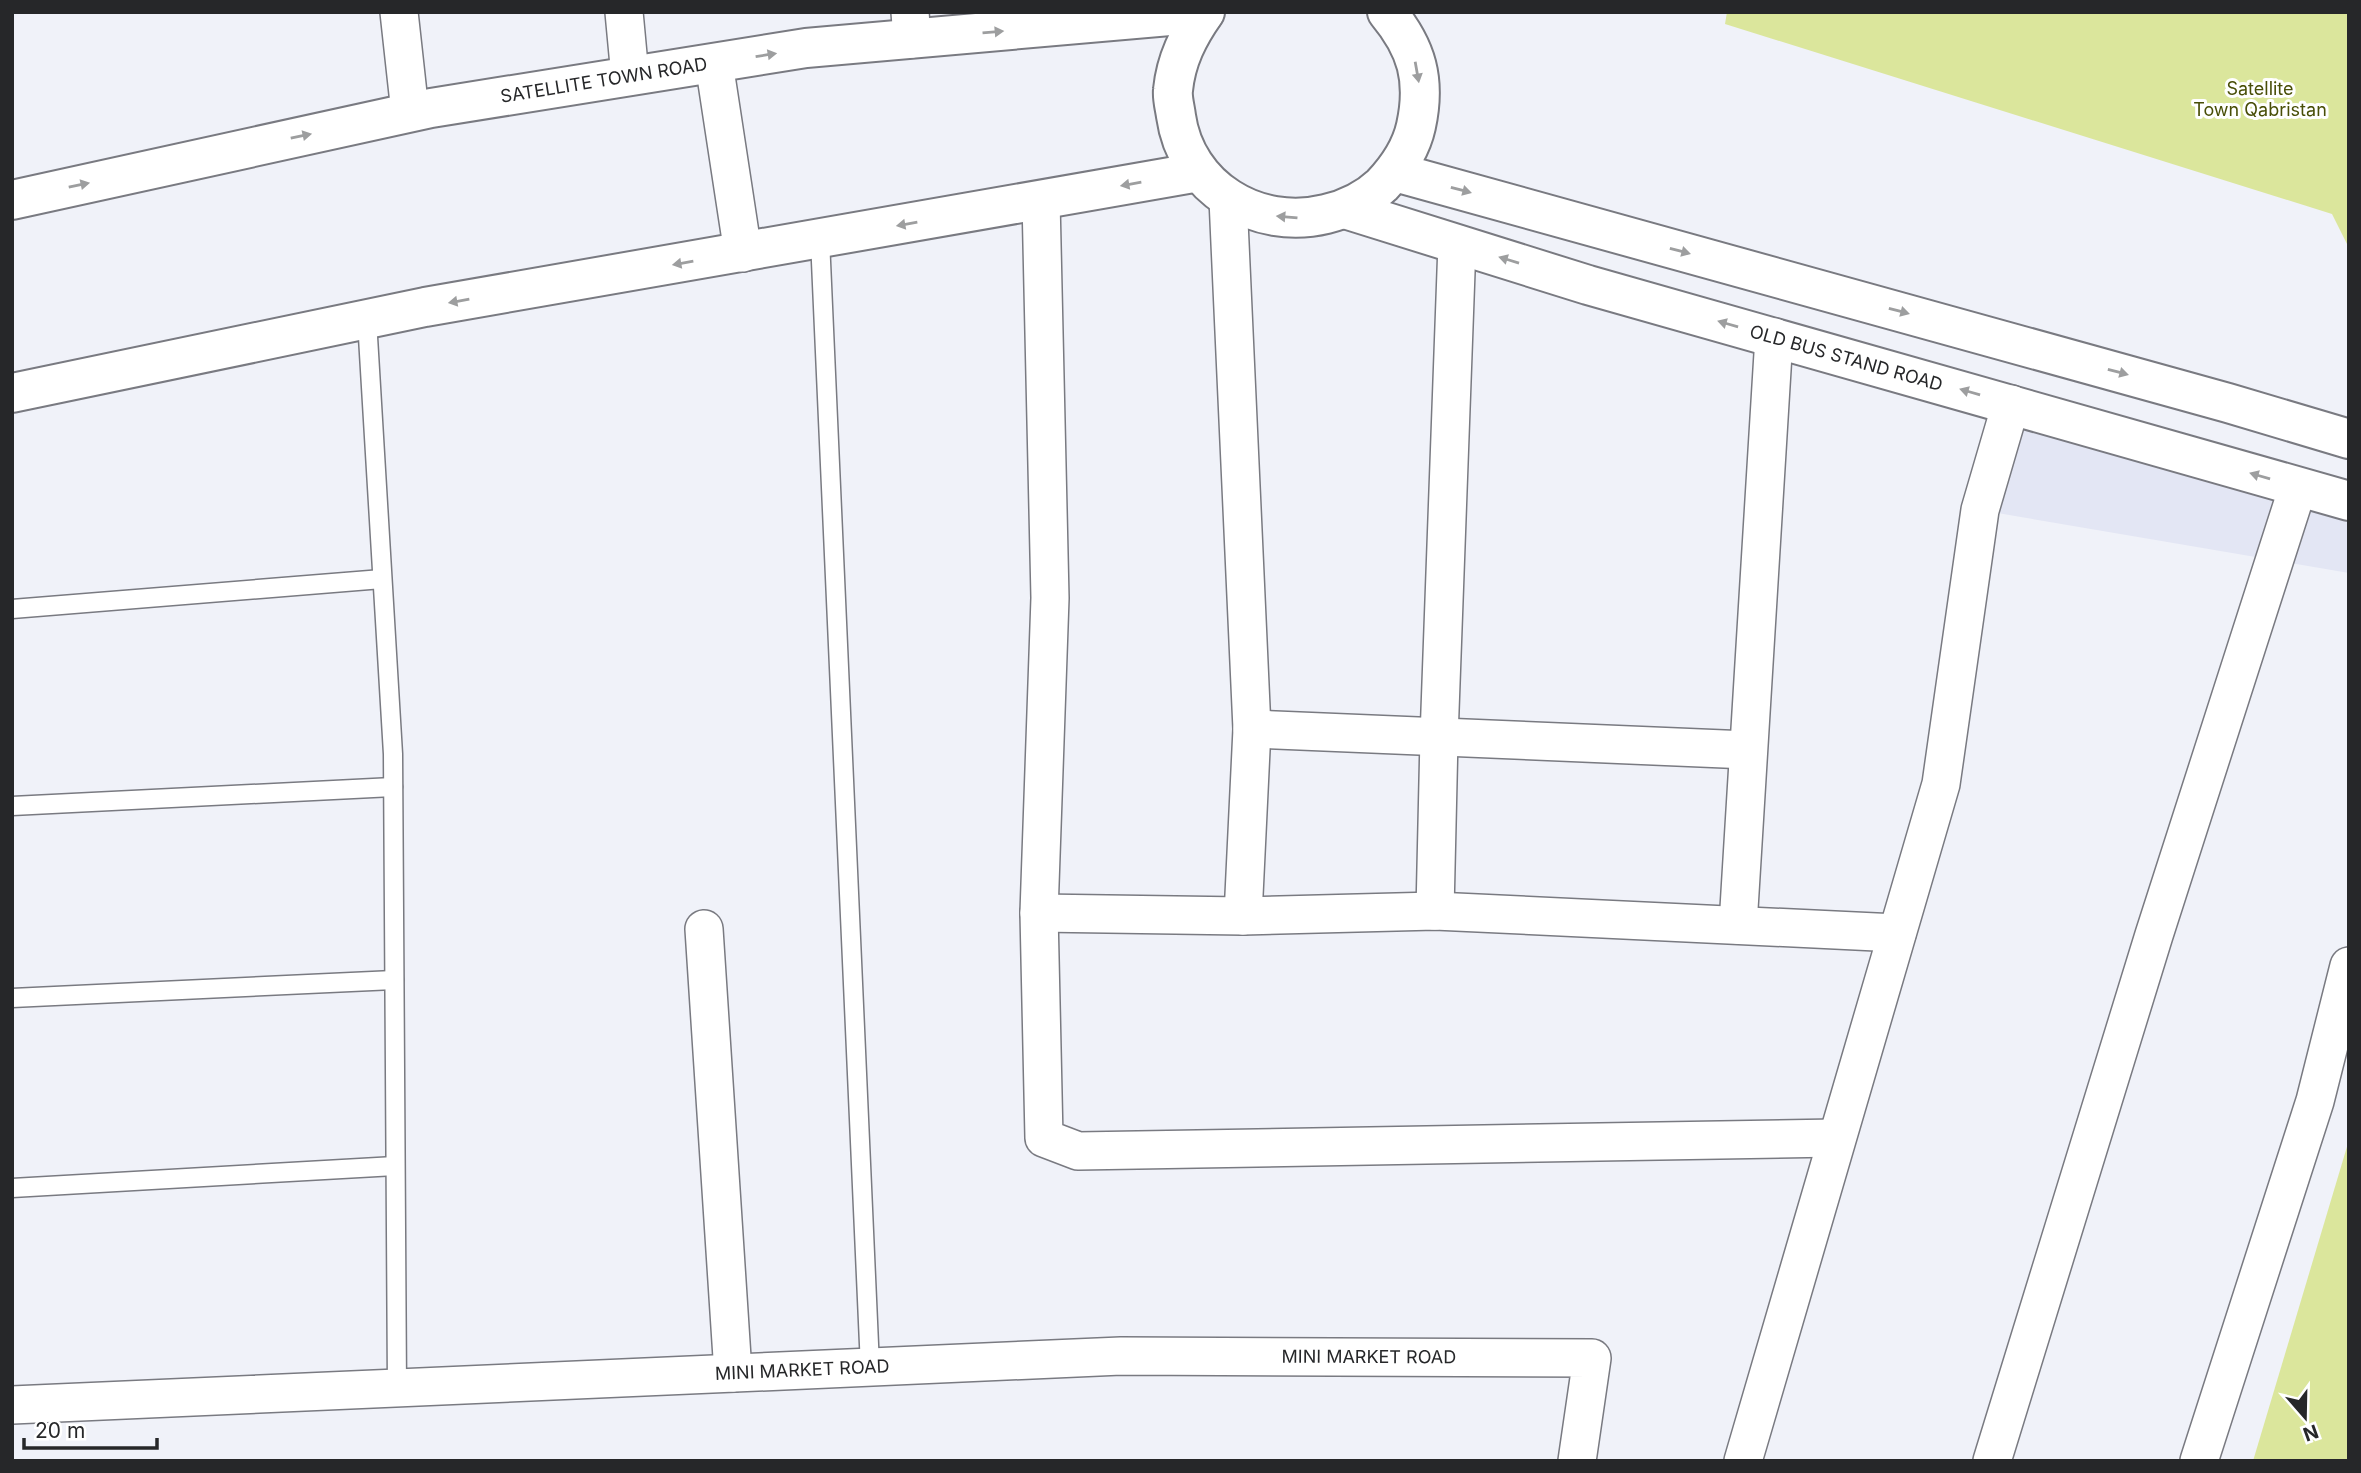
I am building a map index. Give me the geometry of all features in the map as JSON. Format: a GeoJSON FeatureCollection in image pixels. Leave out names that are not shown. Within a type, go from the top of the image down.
{"type":"FeatureCollection","features":[{"type":"Feature","properties":{"kind":"main road"},"geometry":{"type":"LineString","coordinates":[[1205,13],[1181,50],[1173,92],[1179,134],[1199,172],[1228,199],[1265,216],[1306,219],[1345,209],[1372,194],[1395,172],[1413,140],[1421,103],[1418,66],[1404,33],[1387,12]]}},
{"type":"Feature","properties":{"kind":"main road","name":"SATELLITE TOWN ROAD"},"geometry":{"type":"LineString","coordinates":[[12,200],[410,112],[806,48],[911,26],[1205,13]]}},
{"type":"Feature","properties":{"kind":"main road"},"geometry":{"type":"LineString","coordinates":[[12,393],[425,307],[1199,172]]}},
{"type":"Feature","properties":{"kind":"main road"},"geometry":{"type":"LineString","coordinates":[[1395,172],[2215,399],[2349,439]]}},
{"type":"Feature","properties":{"kind":"main road","name":"OLD BUS STAND ROAD"},"geometry":{"type":"LineString","coordinates":[[1345,209],[1588,285],[2349,501]]}},
{"type":"Feature","properties":{"kind":"street"},"geometry":{"type":"LineString","coordinates":[[399,12],[410,112]]}},
{"type":"Feature","properties":{"kind":"street"},"geometry":{"type":"LineString","coordinates":[[624,12],[630,76]]}},
{"type":"Feature","properties":{"kind":"street"},"geometry":{"type":"LineString","coordinates":[[714,63],[743,253]]}},
{"type":"Feature","properties":{"kind":"street"},"geometry":{"type":"LineString","coordinates":[[1228,199],[1252,729],[1243,916]]}},
{"type":"Feature","properties":{"kind":"street"},"geometry":{"type":"LineString","coordinates":[[1041,200],[1050,598],[1039,913],[1044,1138],[1078,1151],[1836,1138]]}},
{"type":"Feature","properties":{"kind":"street"},"geometry":{"type":"LineString","coordinates":[[1435,911],[1457,244]]}},
{"type":"Feature","properties":{"kind":"street"},"geometry":{"type":"LineString","coordinates":[[1738,925],[1774,337]]}},
{"type":"Feature","properties":{"kind":"street"},"geometry":{"type":"LineString","coordinates":[[1743,1461],[1941,784],[1980,510],[2011,404]]}},
{"type":"Feature","properties":{"kind":"street"},"geometry":{"type":"LineString","coordinates":[[1992,1461],[2154,935],[2298,487]]}},
{"type":"Feature","properties":{"kind":"street"},"geometry":{"type":"LineString","coordinates":[[1252,729],[1748,750]]}},
{"type":"Feature","properties":{"kind":"street"},"geometry":{"type":"LineString","coordinates":[[1039,913],[1243,916],[1435,911],[1897,933]]}},
{"type":"Feature","properties":{"kind":"street"},"geometry":{"type":"LineString","coordinates":[[704,929],[733,1373]]}},
{"type":"Feature","properties":{"kind":"street"},"geometry":{"type":"LineString","coordinates":[[2199,1461],[2315,1101],[2349,967]]}},
{"type":"Feature","properties":{"kind":"street","name":"MINI MARKET ROAD"},"geometry":{"type":"LineString","coordinates":[[12,1405],[1121,1356],[1592,1358],[1577,1461]]}},
{"type":"Feature","properties":{"kind":"lane"},"geometry":{"type":"LineString","coordinates":[[820,239],[870,1367]]}},
{"type":"Feature","properties":{"kind":"lane"},"geometry":{"type":"LineString","coordinates":[[367,320],[393,787],[397,1388]]}},
{"type":"Feature","properties":{"kind":"lane"},"geometry":{"type":"LineString","coordinates":[[12,609],[382,579]]}},
{"type":"Feature","properties":{"kind":"lane"},"geometry":{"type":"LineString","coordinates":[[12,806],[393,787]]}},
{"type":"Feature","properties":{"kind":"lane"},"geometry":{"type":"LineString","coordinates":[[12,998],[394,980]]}},
{"type":"Feature","properties":{"kind":"lane"},"geometry":{"type":"LineString","coordinates":[[12,1188],[395,1166]]}},
{"type":"Feature","properties":{"kind":"shaded area"},"geometry":{"type":"Polygon","coordinates":[[[2011,404],[2349,500],[2349,573],[1980,510],[2011,404]]]}},
{"type":"Feature","properties":{"kind":"green space","name":"Satellite Town Qabristan"},"geometry":{"type":"Polygon","coordinates":[[[1727,12],[2349,12],[2349,248],[2332,214],[1725,24],[1727,12]]]}},
{"type":"Feature","properties":{"kind":"green space"},"geometry":{"type":"Polygon","coordinates":[[[2349,1140],[2349,1461],[2253,1461],[2349,1140]]]}}]}
